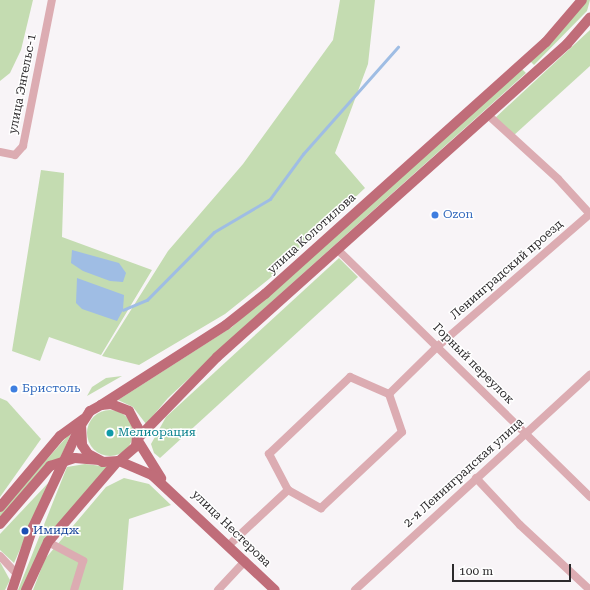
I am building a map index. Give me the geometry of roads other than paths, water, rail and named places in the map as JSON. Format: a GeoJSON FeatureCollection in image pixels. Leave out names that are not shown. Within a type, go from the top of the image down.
{"type":"FeatureCollection","features":[{"type":"Feature","properties":{"kind":"main road","name":"улица Колотилова"},"geometry":{"type":"LineString","coordinates":[[12,590],[16,573],[83,421],[101,405],[226,325],[259,299],[525,61],[582,0]]}},
{"type":"Feature","properties":{"kind":"main road"},"geometry":{"type":"LineString","coordinates":[[26,590],[48,542],[118,461],[132,452],[138,439],[211,362],[488,115],[535,72],[590,18]]}},
{"type":"Feature","properties":{"kind":"main road"},"geometry":{"type":"LineString","coordinates":[[525,61],[535,72]]}},
{"type":"Feature","properties":{"kind":"main road"},"geometry":{"type":"LineString","coordinates":[[101,405],[111,404],[129,411],[138,428],[138,439]]}},
{"type":"Feature","properties":{"kind":"main road"},"geometry":{"type":"LineString","coordinates":[[83,421],[82,445],[96,460]]}},
{"type":"Feature","properties":{"kind":"main road"},"geometry":{"type":"LineString","coordinates":[[0,507],[60,436],[83,421]]}},
{"type":"Feature","properties":{"kind":"main road","name":"улица Нестерова"},"geometry":{"type":"LineString","coordinates":[[138,439],[168,488]]}},
{"type":"Feature","properties":{"kind":"main road"},"geometry":{"type":"LineString","coordinates":[[0,524],[40,474],[65,459],[118,461]]}},
{"type":"Feature","properties":{"kind":"main road","name":"улица Нестерова"},"geometry":{"type":"LineString","coordinates":[[118,461],[142,469],[168,488],[275,590]]}},
{"type":"Feature","properties":{"kind":"street","name":"улица Энгельс-1"},"geometry":{"type":"LineString","coordinates":[[0,152],[15,155],[23,146],[52,0]]}},
{"type":"Feature","properties":{"kind":"street"},"geometry":{"type":"LineString","coordinates":[[488,115],[558,179],[590,214]]}},
{"type":"Feature","properties":{"kind":"street","name":"Ленинградский проезд"},"geometry":{"type":"LineString","coordinates":[[389,394],[438,346],[590,214]]}},
{"type":"Feature","properties":{"kind":"street","name":"Горный переулок"},"geometry":{"type":"LineString","coordinates":[[338,250],[438,346],[590,497]]}},
{"type":"Feature","properties":{"kind":"street","name":"2-я Ленинградская улица"},"geometry":{"type":"LineString","coordinates":[[355,590],[590,375]]}},
{"type":"Feature","properties":{"kind":"street"},"geometry":{"type":"LineString","coordinates":[[350,378],[389,394],[402,432],[333,498],[321,508],[288,490],[269,454],[350,378]]}},
{"type":"Feature","properties":{"kind":"street"},"geometry":{"type":"LineString","coordinates":[[476,478],[520,525],[590,590]]}},
{"type":"Feature","properties":{"kind":"street"},"geometry":{"type":"LineString","coordinates":[[229,545],[288,490]]}},
{"type":"Feature","properties":{"kind":"street"},"geometry":{"type":"LineString","coordinates":[[48,542],[83,561],[74,590]]}},
{"type":"Feature","properties":{"kind":"street"},"geometry":{"type":"LineString","coordinates":[[0,556],[16,573]]}},
{"type":"Feature","properties":{"kind":"street"},"geometry":{"type":"LineString","coordinates":[[218,590],[245,561]]}},
{"type":"Feature","properties":{"kind":"water"},"geometry":{"type":"Polygon","coordinates":[[[72,250],[119,263],[126,273],[123,282],[110,281],[83,271],[71,263],[72,250]]]}},
{"type":"Feature","properties":{"kind":"water"},"geometry":{"type":"Polygon","coordinates":[[[77,278],[124,295],[123,310],[117,321],[82,309],[76,303],[77,278]]]}},
{"type":"Feature","properties":{"kind":"waterway"},"geometry":{"type":"LineString","coordinates":[[123,310],[147,300],[214,232],[270,199],[303,154],[398,47]]}},
{"type":"Feature","properties":{"kind":"place","name":"Ozon"},"geometry":{"type":"Point","coordinates":[435,215]}},
{"type":"Feature","properties":{"kind":"place","name":"Бристоль"},"geometry":{"type":"Point","coordinates":[14,389]}},
{"type":"Feature","properties":{"kind":"place","name":"Мелиорация"},"geometry":{"type":"Point","coordinates":[110,433]}},
{"type":"Feature","properties":{"kind":"place","name":"Имидж"},"geometry":{"type":"Point","coordinates":[25,531]}}]}
